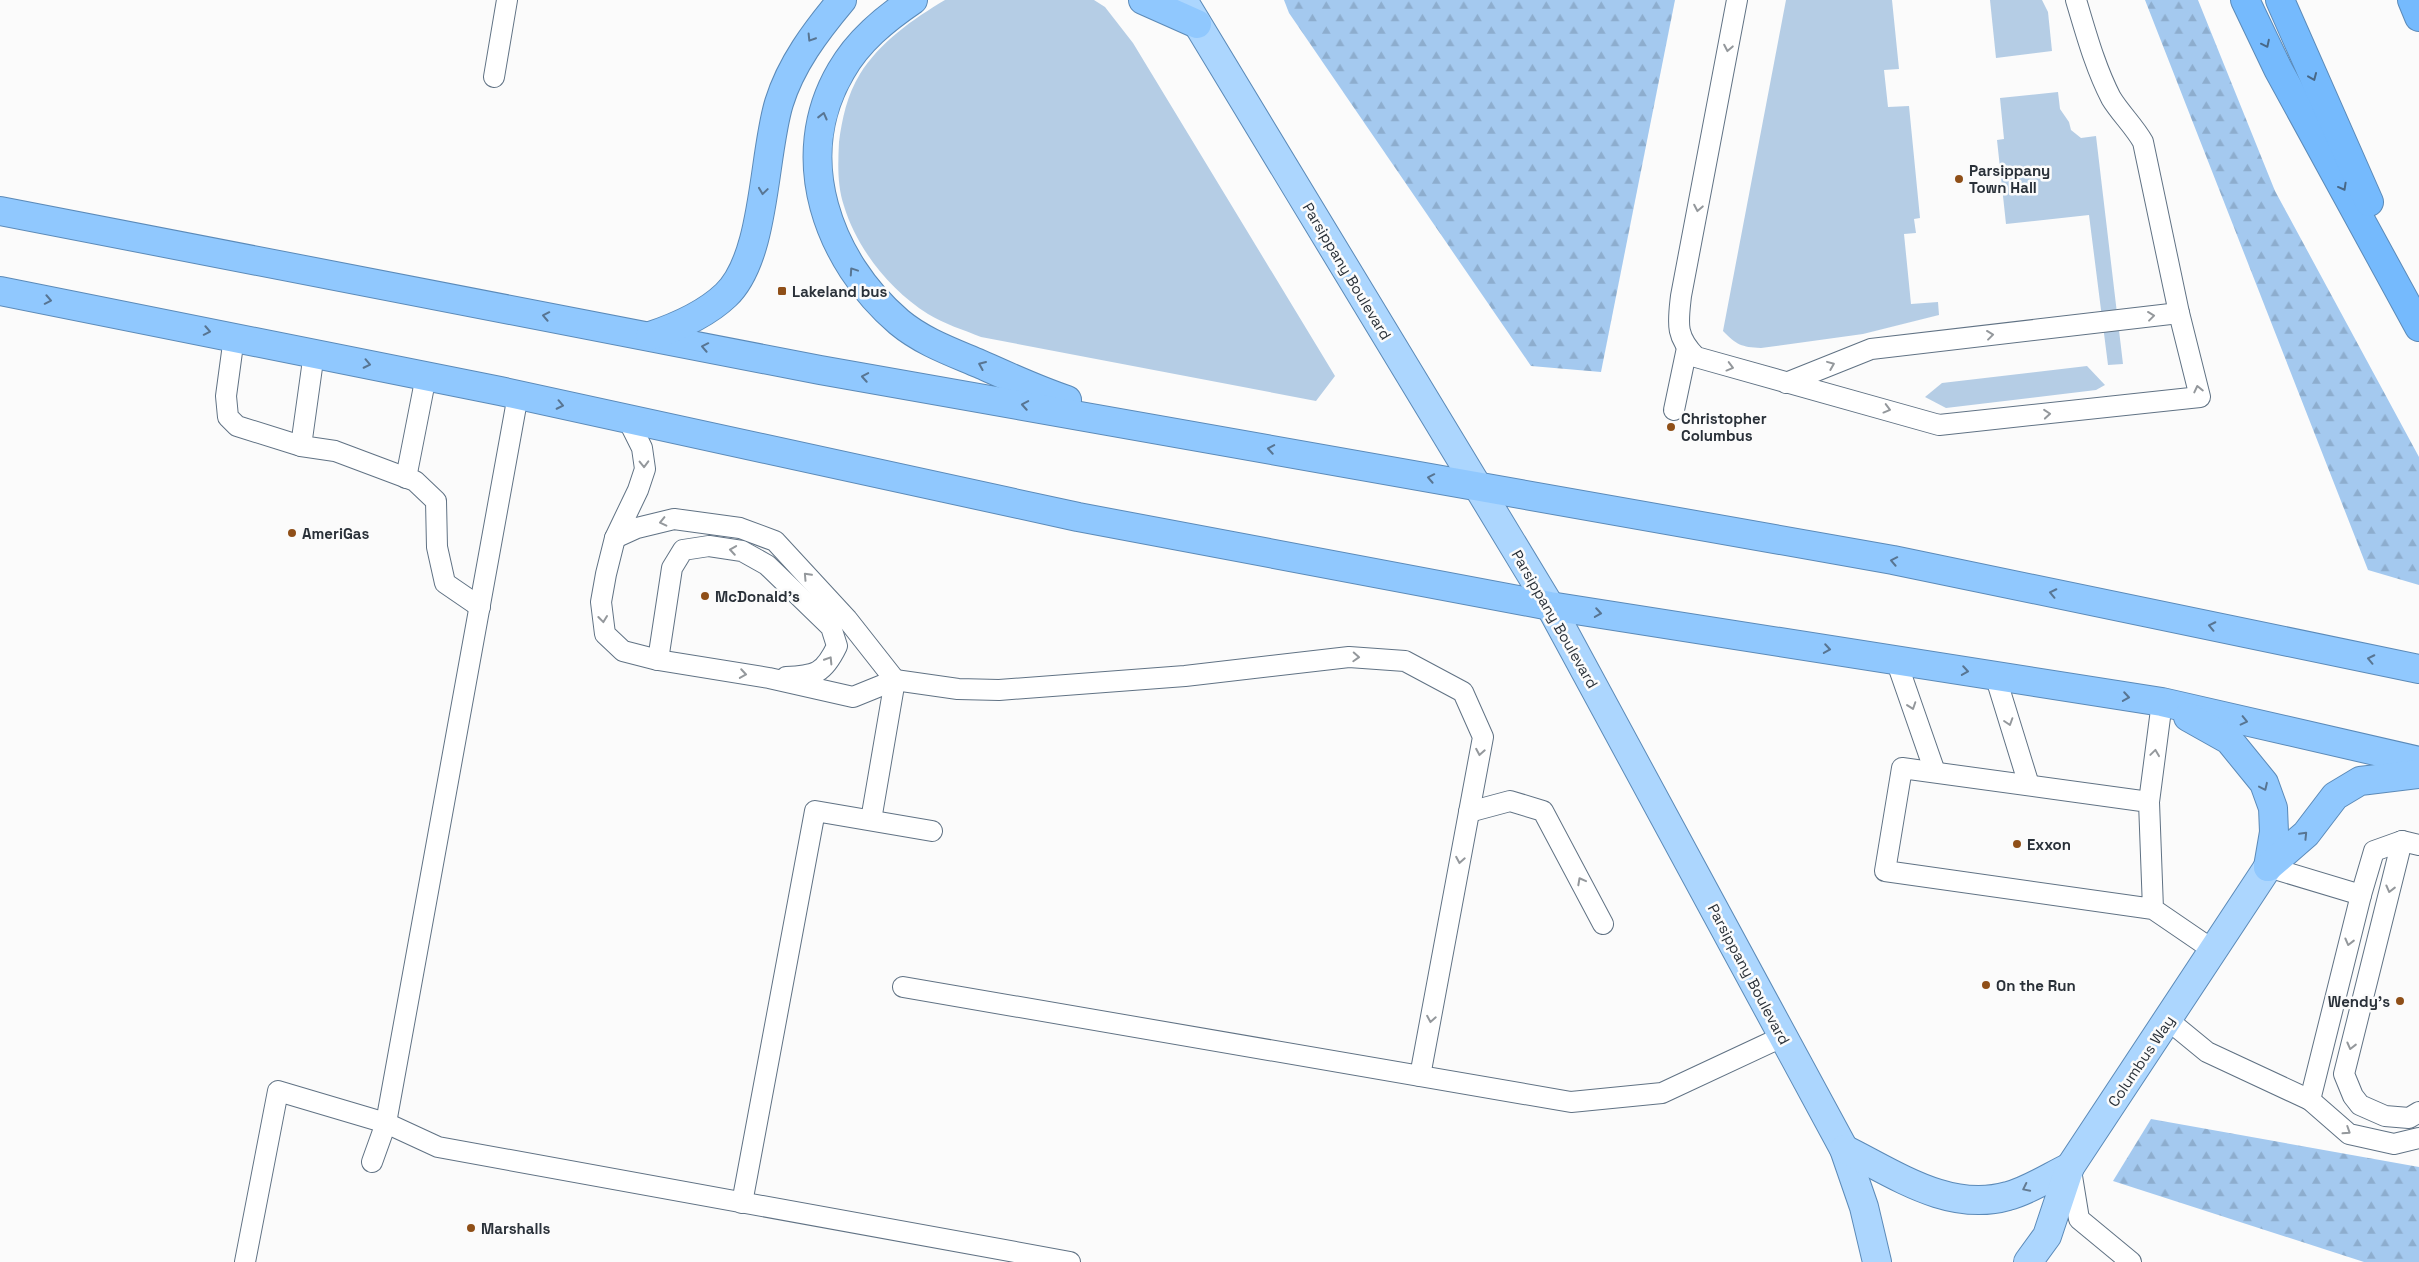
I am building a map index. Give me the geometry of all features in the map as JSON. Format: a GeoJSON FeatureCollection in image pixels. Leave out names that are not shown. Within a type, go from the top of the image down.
{"type":"FeatureCollection","features":[{"type":"Feature","properties":{"kind":"highway"},"geometry":{"type":"LineString","coordinates":[[650,336],[684,324],[726,295],[741,274],[750,250],[760,208],[779,104],[788,80],[812,35],[842,0]]}},
{"type":"Feature","properties":{"kind":"highway"},"geometry":{"type":"LineString","coordinates":[[913,0],[873,31],[856,50],[841,71],[827,102],[818,144],[819,184],[827,220],[837,243],[864,286],[900,323],[932,344],[1043,391],[1142,426]]}},
{"type":"Feature","properties":{"kind":"highway"},"geometry":{"type":"LineString","coordinates":[[1143,0],[1197,24]]}},
{"type":"Feature","properties":{"kind":"highway"},"geometry":{"type":"LineString","coordinates":[[2245,0],[2278,69],[2419,327]]}},
{"type":"Feature","properties":{"kind":"highway"},"geometry":{"type":"LineString","coordinates":[[2280,0],[2389,244],[2419,306]]}},
{"type":"Feature","properties":{"kind":"highway"},"geometry":{"type":"LineString","coordinates":[[2412,0],[2419,17]]}},
{"type":"Feature","properties":{"kind":"highway"},"geometry":{"type":"LineString","coordinates":[[5,208],[820,370],[1893,560],[2419,669]]}},
{"type":"Feature","properties":{"kind":"highway"},"geometry":{"type":"LineString","coordinates":[[0,291],[518,395],[1078,517],[1550,606],[2162,702],[2419,760]]}},
{"type":"Feature","properties":{"kind":"highway"},"geometry":{"type":"LineString","coordinates":[[2162,702],[2229,740],[2264,783],[2272,808],[2274,832],[2268,867]]}},
{"type":"Feature","properties":{"kind":"highway"},"geometry":{"type":"LineString","coordinates":[[2268,867],[2306,834],[2334,796],[2360,781],[2419,774]]}},
{"type":"Feature","properties":{"kind":"main road","name":"Parsippany Boulevard"},"geometry":{"type":"LineString","coordinates":[[1183,0],[1550,606],[1844,1149],[1864,1207],[1877,1262]]}},
{"type":"Feature","properties":{"kind":"main road","name":"Columbus Way"},"geometry":{"type":"LineString","coordinates":[[2028,1262],[2046,1236],[2070,1167],[2268,867]]}},
{"type":"Feature","properties":{"kind":"main road"},"geometry":{"type":"LineString","coordinates":[[1844,1149],[1931,1192],[1956,1199],[1982,1201],[2010,1196],[2070,1167]]}},
{"type":"Feature","properties":{"kind":"lane"},"geometry":{"type":"LineString","coordinates":[[494,77],[507,0]]}},
{"type":"Feature","properties":{"kind":"lane"},"geometry":{"type":"LineString","coordinates":[[1737,0],[1681,296],[1678,324],[1680,336],[1687,348],[1696,357],[1939,425],[2200,398],[2179,312],[2143,142],[2134,126],[2112,99],[2094,58],[2076,0]]}},
{"type":"Feature","properties":{"kind":"lane"},"geometry":{"type":"LineString","coordinates":[[1786,382],[1871,349],[2179,312]]}},
{"type":"Feature","properties":{"kind":"lane"},"geometry":{"type":"LineString","coordinates":[[234,337],[226,396],[228,417],[237,426],[301,446],[335,452],[415,481],[436,501],[437,547],[445,583],[480,607]]}},
{"type":"Feature","properties":{"kind":"lane"},"geometry":{"type":"LineString","coordinates":[[1674,410],[1687,348]]}},
{"type":"Feature","properties":{"kind":"lane"},"geometry":{"type":"LineString","coordinates":[[301,446],[314,353]]}},
{"type":"Feature","properties":{"kind":"lane"},"geometry":{"type":"LineString","coordinates":[[406,478],[426,376]]}},
{"type":"Feature","properties":{"kind":"lane"},"geometry":{"type":"LineString","coordinates":[[372,1162],[386,1122],[518,395]]}},
{"type":"Feature","properties":{"kind":"lane"},"geometry":{"type":"LineString","coordinates":[[628,420],[642,448],[645,469],[638,490],[615,538],[601,602],[605,634],[623,651],[658,660],[769,678],[853,697],[895,680],[958,688],[999,690],[1185,676],[1307,660],[1349,657],[1405,661],[1463,692],[1483,737],[1420,1076]]}},
{"type":"Feature","properties":{"kind":"lane"},"geometry":{"type":"LineString","coordinates":[[615,538],[637,528],[674,519],[740,528],[775,541],[847,619],[895,680],[871,820]]}},
{"type":"Feature","properties":{"kind":"lane"},"geometry":{"type":"LineString","coordinates":[[658,660],[672,568],[682,550],[709,546],[742,551],[767,565],[805,601],[830,627],[837,646],[827,666],[805,676],[769,678]]}},
{"type":"Feature","properties":{"kind":"lane"},"geometry":{"type":"LineString","coordinates":[[805,601],[847,619]]}},
{"type":"Feature","properties":{"kind":"lane"},"geometry":{"type":"LineString","coordinates":[[1896,660],[1935,772]]}},
{"type":"Feature","properties":{"kind":"lane"},"geometry":{"type":"LineString","coordinates":[[1995,675],[2029,785]]}},
{"type":"Feature","properties":{"kind":"lane"},"geometry":{"type":"LineString","coordinates":[[2152,909],[2149,802],[2162,702]]}},
{"type":"Feature","properties":{"kind":"lane"},"geometry":{"type":"LineString","coordinates":[[2149,802],[1902,768],[1885,872],[2152,909],[2213,950]]}},
{"type":"Feature","properties":{"kind":"lane"},"geometry":{"type":"LineString","coordinates":[[1469,812],[1510,801],[1543,811],[1604,924]]}},
{"type":"Feature","properties":{"kind":"lane"},"geometry":{"type":"LineString","coordinates":[[742,1202],[815,811],[932,831]]}},
{"type":"Feature","properties":{"kind":"lane"},"geometry":{"type":"LineString","coordinates":[[2310,1100],[2361,895],[2374,851],[2410,843],[2344,1074],[2353,1096],[2360,1105],[2385,1116],[2409,1118],[2419,1112]]}},
{"type":"Feature","properties":{"kind":"lane"},"geometry":{"type":"LineString","coordinates":[[2268,867],[2361,895]]}},
{"type":"Feature","properties":{"kind":"lane"},"geometry":{"type":"LineString","coordinates":[[903,987],[1571,1102],[1662,1093],[1784,1036]]}},
{"type":"Feature","properties":{"kind":"lane"},"geometry":{"type":"LineString","coordinates":[[2168,1020],[2207,1052],[2310,1100],[2349,1134],[2394,1144],[2419,1138]]}},
{"type":"Feature","properties":{"kind":"lane"},"geometry":{"type":"LineString","coordinates":[[245,1262],[278,1091],[386,1122],[438,1147],[1070,1262]]}},
{"type":"Feature","properties":{"kind":"lane"},"geometry":{"type":"LineString","coordinates":[[2070,1167],[2079,1219],[2131,1262]]}},
{"type":"Feature","properties":{"kind":"shaded area"},"geometry":{"type":"Polygon","coordinates":[[[945,0],[1094,0],[1105,7],[1133,43],[1335,376],[1316,401],[981,337],[934,318],[914,304],[888,281],[857,238],[844,206],[838,174],[839,142],[842,125],[852,90],[868,62],[898,32],[945,0]]]}},
{"type":"Feature","properties":{"kind":"shaded area"},"geometry":{"type":"Polygon","coordinates":[[[1786,0],[1892,0],[1899,69],[1884,70],[1888,107],[1909,106],[1920,218],[1914,219],[1916,233],[1904,234],[1911,304],[1938,302],[1939,315],[1863,334],[1761,348],[1740,344],[1723,331],[1786,0]]]}},
{"type":"Feature","properties":{"kind":"shaded area"},"geometry":{"type":"Polygon","coordinates":[[[1990,0],[2042,0],[2048,12],[2052,51],[1996,58],[1990,0]]]}},
{"type":"Feature","properties":{"kind":"shaded area"},"geometry":{"type":"Polygon","coordinates":[[[2058,92],[2060,109],[2069,122],[2071,130],[2081,138],[2096,136],[2123,364],[2108,365],[2089,215],[2006,224],[1997,140],[2004,139],[2000,98],[2058,92]]]}},
{"type":"Feature","properties":{"kind":"shaded area"},"geometry":{"type":"Polygon","coordinates":[[[2087,366],[2105,385],[2096,390],[1946,408],[1925,397],[1942,383],[2087,366]]]}},
{"type":"Feature","properties":{"kind":"green space"},"geometry":{"type":"Polygon","coordinates":[[[1284,0],[1675,0],[1601,372],[1531,366],[1289,13],[1284,0]]]}},
{"type":"Feature","properties":{"kind":"green space"},"geometry":{"type":"Polygon","coordinates":[[[2145,0],[2198,0],[2275,191],[2419,457],[2419,585],[2368,570],[2145,0]]]}},
{"type":"Feature","properties":{"kind":"green space"},"geometry":{"type":"Polygon","coordinates":[[[2151,1119],[2419,1167],[2419,1262],[2364,1262],[2113,1181],[2151,1119]]]}},
{"type":"Feature","properties":{"kind":"place","name":"Parsippany Town Hall"},"geometry":{"type":"Point","coordinates":[1959,179]}},
{"type":"Feature","properties":{"kind":"place","name":"Lakeland bus"},"geometry":{"type":"Point","coordinates":[782,291]}},
{"type":"Feature","properties":{"kind":"place","name":"Christopher Columbus"},"geometry":{"type":"Point","coordinates":[1671,427]}},
{"type":"Feature","properties":{"kind":"place","name":"AmeriGas"},"geometry":{"type":"Point","coordinates":[292,533]}},
{"type":"Feature","properties":{"kind":"place","name":"McDonald's"},"geometry":{"type":"Point","coordinates":[705,596]}},
{"type":"Feature","properties":{"kind":"place","name":"Exxon"},"geometry":{"type":"Point","coordinates":[2017,844]}},
{"type":"Feature","properties":{"kind":"place","name":"On the Run"},"geometry":{"type":"Point","coordinates":[1986,985]}},
{"type":"Feature","properties":{"kind":"place","name":"Wendy's"},"geometry":{"type":"Point","coordinates":[2400,1001]}},
{"type":"Feature","properties":{"kind":"place","name":"Marshalls"},"geometry":{"type":"Point","coordinates":[471,1228]}}]}
